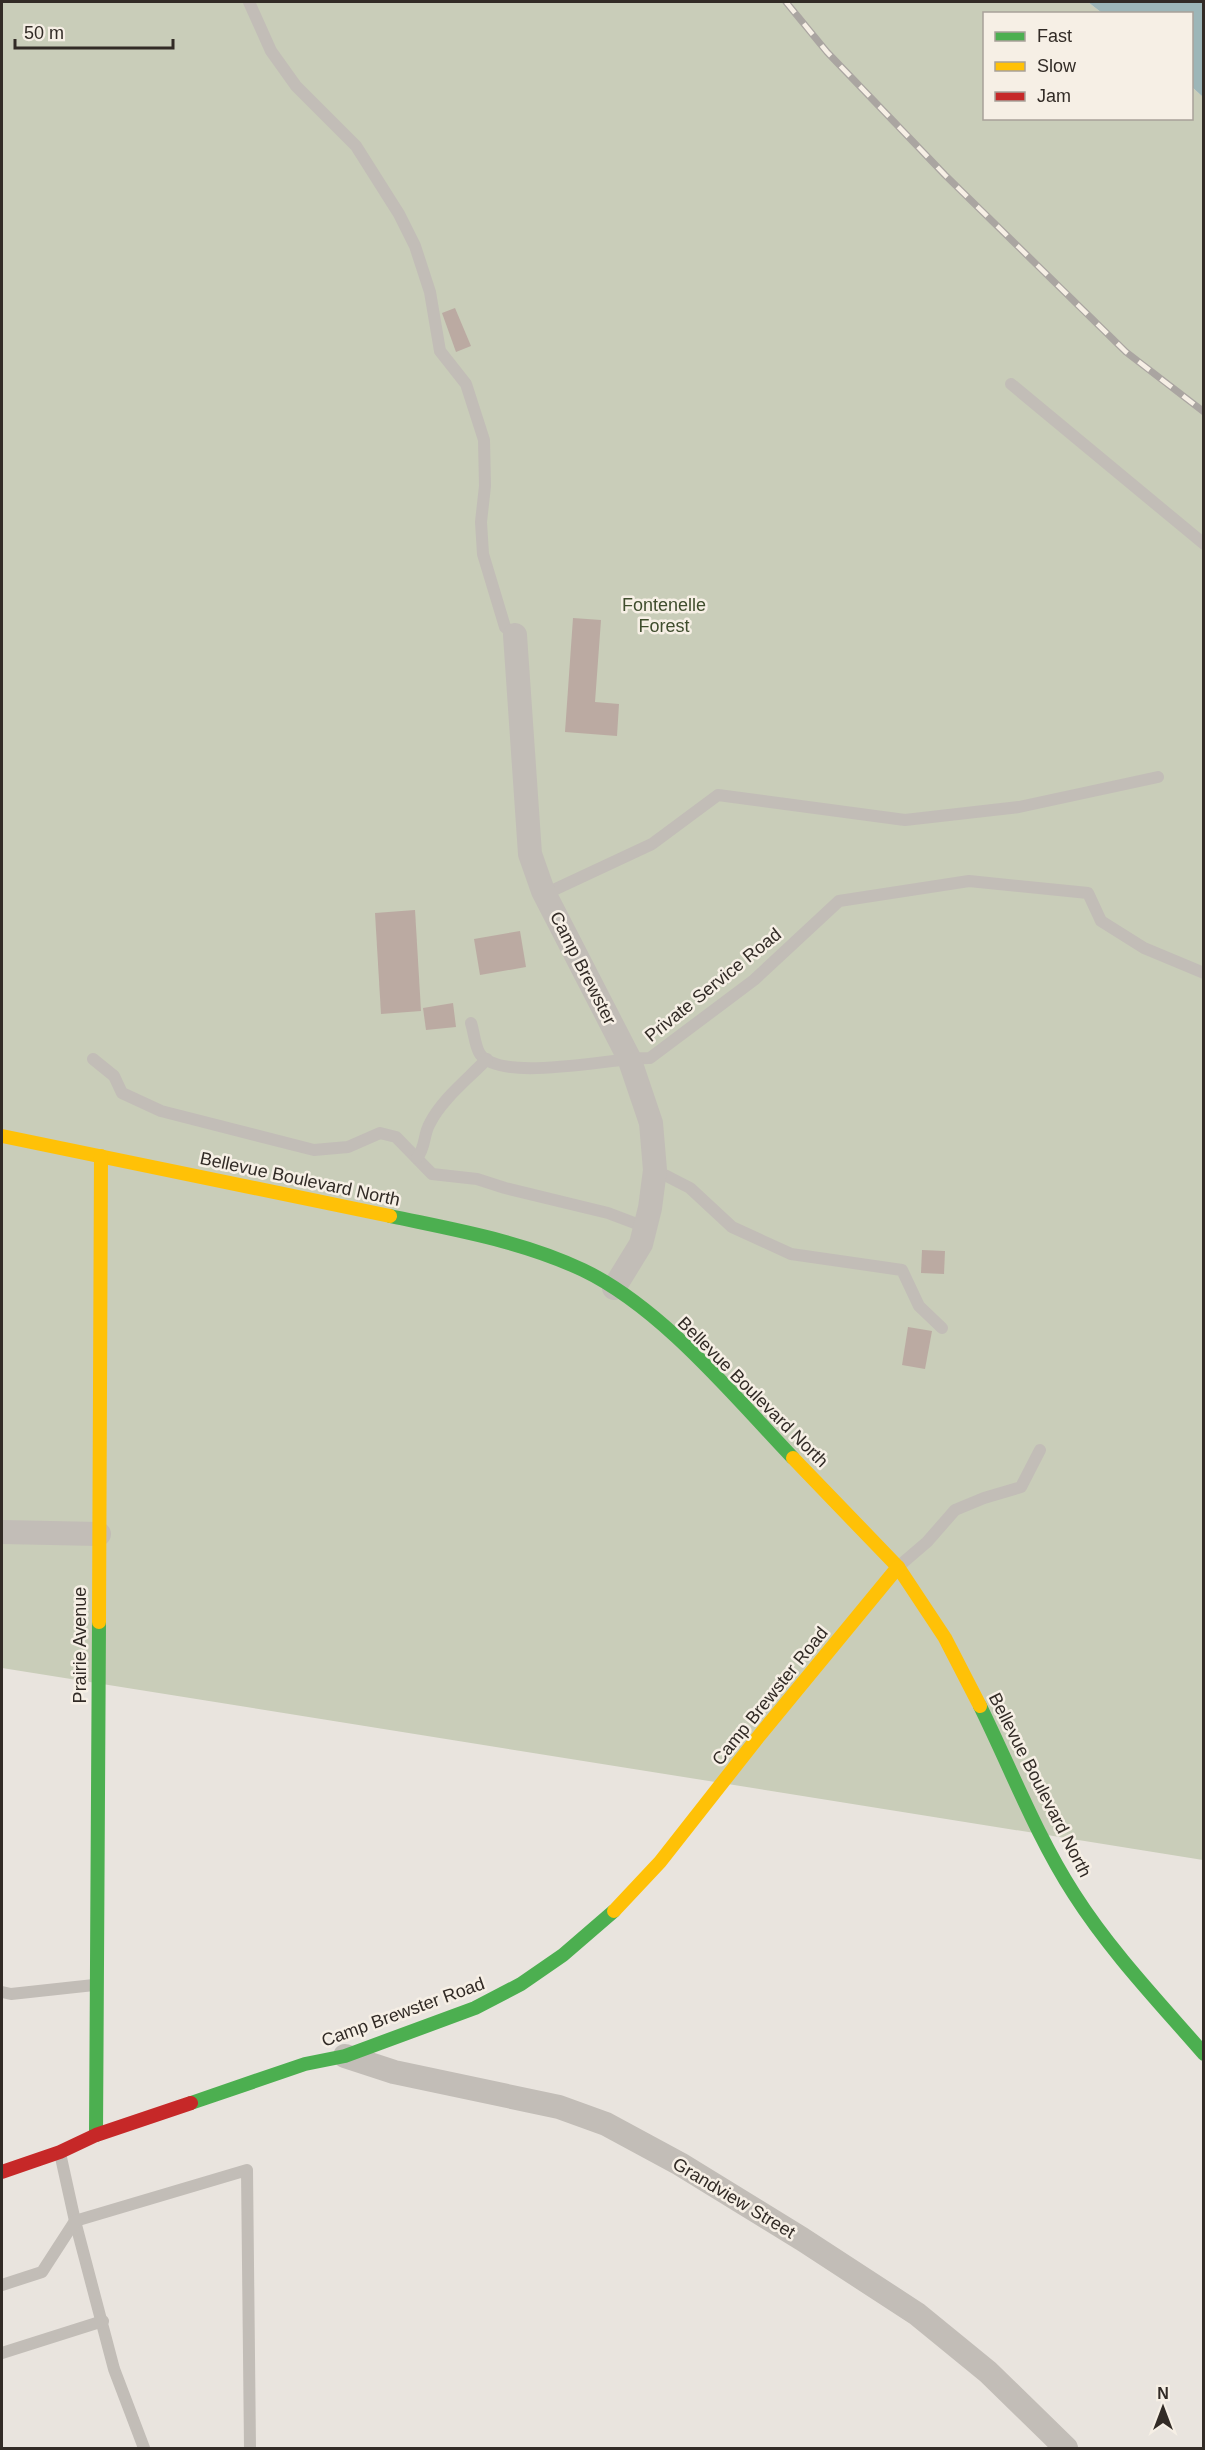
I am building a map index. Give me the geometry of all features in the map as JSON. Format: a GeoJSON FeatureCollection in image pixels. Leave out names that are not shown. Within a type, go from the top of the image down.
{"type":"FeatureCollection","features":[{"type":"Feature","properties":{"kind":"street","name":"Camp Brewster"},"geometry":{"type":"LineString","coordinates":[[515,635],[530,854],[545,894],[629,1058],[651,1123],[655,1170],[645,1227],[640,1244],[614,1288]]}},
{"type":"Feature","properties":{"kind":"street","name":"Bellevue Boulevard North"},"geometry":{"type":"LineString","coordinates":[[2,1136],[369,1212],[518,1246],[586,1272],[614,1288],[697,1357],[920,1594],[953,1651],[1058,1870],[1099,1930],[1203,2054]]}},
{"type":"Feature","properties":{"kind":"street","name":"Prairie Avenue"},"geometry":{"type":"LineString","coordinates":[[96,2135],[101,1156]]}},
{"type":"Feature","properties":{"kind":"street"},"geometry":{"type":"LineString","coordinates":[[2,1532],[99,1533]]}},
{"type":"Feature","properties":{"kind":"street","name":"Camp Brewster Road"},"geometry":{"type":"LineString","coordinates":[[2,2172],[60,2152],[96,2135],[305,2064],[345,2056],[475,2008],[521,1984],[563,1954],[612,1913],[660,1862],[759,1736],[898,1568]]}},
{"type":"Feature","properties":{"kind":"street","name":"Grandview Street"},"geometry":{"type":"LineString","coordinates":[[345,2056],[394,2072],[559,2107],[606,2124],[680,2164],[802,2239],[917,2314],[988,2372],[1066,2448]]}},
{"type":"Feature","properties":{"kind":"lane"},"geometry":{"type":"LineString","coordinates":[[249,2],[271,51],[296,86],[356,146],[399,214],[415,246],[430,292],[440,351],[466,384],[484,440],[486,486],[481,522],[483,554],[504,627],[515,635]]}},
{"type":"Feature","properties":{"kind":"lane"},"geometry":{"type":"LineString","coordinates":[[1011,384],[1203,544]]}},
{"type":"Feature","properties":{"kind":"lane"},"geometry":{"type":"LineString","coordinates":[[545,894],[652,844],[718,795],[905,820],[1019,807],[1158,777]]}},
{"type":"Feature","properties":{"kind":"lane","name":"Private Service Road"},"geometry":{"type":"LineString","coordinates":[[629,1058],[650,1058],[754,980],[839,901],[918,888],[969,881],[1088,893],[1101,921],[1144,948],[1203,973]]}},
{"type":"Feature","properties":{"kind":"lane"},"geometry":{"type":"LineString","coordinates":[[471,1023],[480,1054],[495,1066],[539,1070],[629,1058]]}},
{"type":"Feature","properties":{"kind":"lane"},"geometry":{"type":"LineString","coordinates":[[93,1059],[114,1076],[122,1093],[161,1111],[314,1150],[348,1147],[380,1133],[396,1137],[432,1174],[477,1179],[608,1213],[645,1227]]}},
{"type":"Feature","properties":{"kind":"lane"},"geometry":{"type":"LineString","coordinates":[[417,1158],[424,1149],[429,1124],[443,1105],[487,1059]]}},
{"type":"Feature","properties":{"kind":"lane"},"geometry":{"type":"LineString","coordinates":[[655,1170],[690,1188],[732,1227],[791,1254],[902,1270],[919,1306],[942,1328]]}},
{"type":"Feature","properties":{"kind":"lane"},"geometry":{"type":"LineString","coordinates":[[898,1568],[927,1542],[955,1510],[1021,1487],[1040,1450]]}},
{"type":"Feature","properties":{"kind":"lane"},"geometry":{"type":"LineString","coordinates":[[2,1992],[11,1994],[96,1985]]}},
{"type":"Feature","properties":{"kind":"lane"},"geometry":{"type":"LineString","coordinates":[[60,2152],[75,2221],[114,2369],[144,2448]]}},
{"type":"Feature","properties":{"kind":"lane"},"geometry":{"type":"LineString","coordinates":[[2,2285],[42,2272],[75,2221],[247,2170],[250,2448]]}},
{"type":"Feature","properties":{"kind":"lane"},"geometry":{"type":"LineString","coordinates":[[2,2353],[103,2321]]}},
{"type":"Feature","properties":{"kind":"green space","name":"Fontenelle Forest"},"geometry":{"type":"Polygon","coordinates":[[[2,2],[1088,2],[1101,12],[983,12],[983,120],[1193,120],[1193,88],[1203,97],[1203,1860],[2,1668],[2,2]]]}},
{"type":"Feature","properties":{"kind":"water"},"geometry":{"type":"Polygon","coordinates":[[[1088,2],[1203,2],[1203,97],[1193,88],[1193,12],[1101,12],[1088,2]]]}},
{"type":"Feature","properties":{"kind":"building"},"geometry":{"type":"Polygon","coordinates":[[[455,308],[471,346],[456,352],[442,313],[455,308]]]}},
{"type":"Feature","properties":{"kind":"building"},"geometry":{"type":"Polygon","coordinates":[[[573,618],[601,620],[595,702],[619,704],[617,736],[565,732],[573,618]]]}},
{"type":"Feature","properties":{"kind":"building"},"geometry":{"type":"Polygon","coordinates":[[[415,910],[421,1011],[381,1014],[375,913],[415,910]]]}},
{"type":"Feature","properties":{"kind":"building"},"geometry":{"type":"Polygon","coordinates":[[[520,931],[526,967],[480,975],[474,939],[520,931]]]}},
{"type":"Feature","properties":{"kind":"building"},"geometry":{"type":"Polygon","coordinates":[[[453,1003],[456,1027],[426,1030],[423,1008],[453,1003]]]}},
{"type":"Feature","properties":{"kind":"building"},"geometry":{"type":"Polygon","coordinates":[[[922,1250],[945,1251],[944,1274],[921,1273],[922,1250]]]}},
{"type":"Feature","properties":{"kind":"building"},"geometry":{"type":"Polygon","coordinates":[[[908,1327],[932,1331],[925,1369],[902,1365],[908,1327]]]}},
{"type":"Feature","properties":{"kind":"railway"},"geometry":{"type":"LineString","coordinates":[[786,2],[827,52],[945,175],[1126,352],[1204,412]]}},
{"type":"Feature","properties":{"kind":"traffic: fast"},"geometry":{"type":"LineString","coordinates":[[390,1216],[488,1237],[536,1251],[583,1270],[612,1286],[641,1307],[695,1355],[793,1458]]}},
{"type":"Feature","properties":{"kind":"traffic: fast"},"geometry":{"type":"LineString","coordinates":[[96,2135],[99,1622]]}},
{"type":"Feature","properties":{"kind":"traffic: fast"},"geometry":{"type":"LineString","coordinates":[[980,1706],[1036,1825],[1074,1894],[1120,1956],[1204,2054]]}},
{"type":"Feature","properties":{"kind":"traffic: fast"},"geometry":{"type":"LineString","coordinates":[[191,2103],[305,2064],[345,2056],[475,2008],[521,1984],[563,1955],[614,1911]]}},
{"type":"Feature","properties":{"kind":"traffic: slow"},"geometry":{"type":"LineString","coordinates":[[2,1136],[390,1216]]}},
{"type":"Feature","properties":{"kind":"traffic: slow"},"geometry":{"type":"LineString","coordinates":[[99,1622],[101,1156]]}},
{"type":"Feature","properties":{"kind":"traffic: slow"},"geometry":{"type":"LineString","coordinates":[[793,1458],[898,1567],[945,1638],[980,1706]]}},
{"type":"Feature","properties":{"kind":"traffic: slow"},"geometry":{"type":"LineString","coordinates":[[614,1911],[660,1862],[759,1736],[898,1567]]}},
{"type":"Feature","properties":{"kind":"traffic: jam"},"geometry":{"type":"LineString","coordinates":[[2,2172],[60,2152],[96,2135],[191,2103]]}}]}
